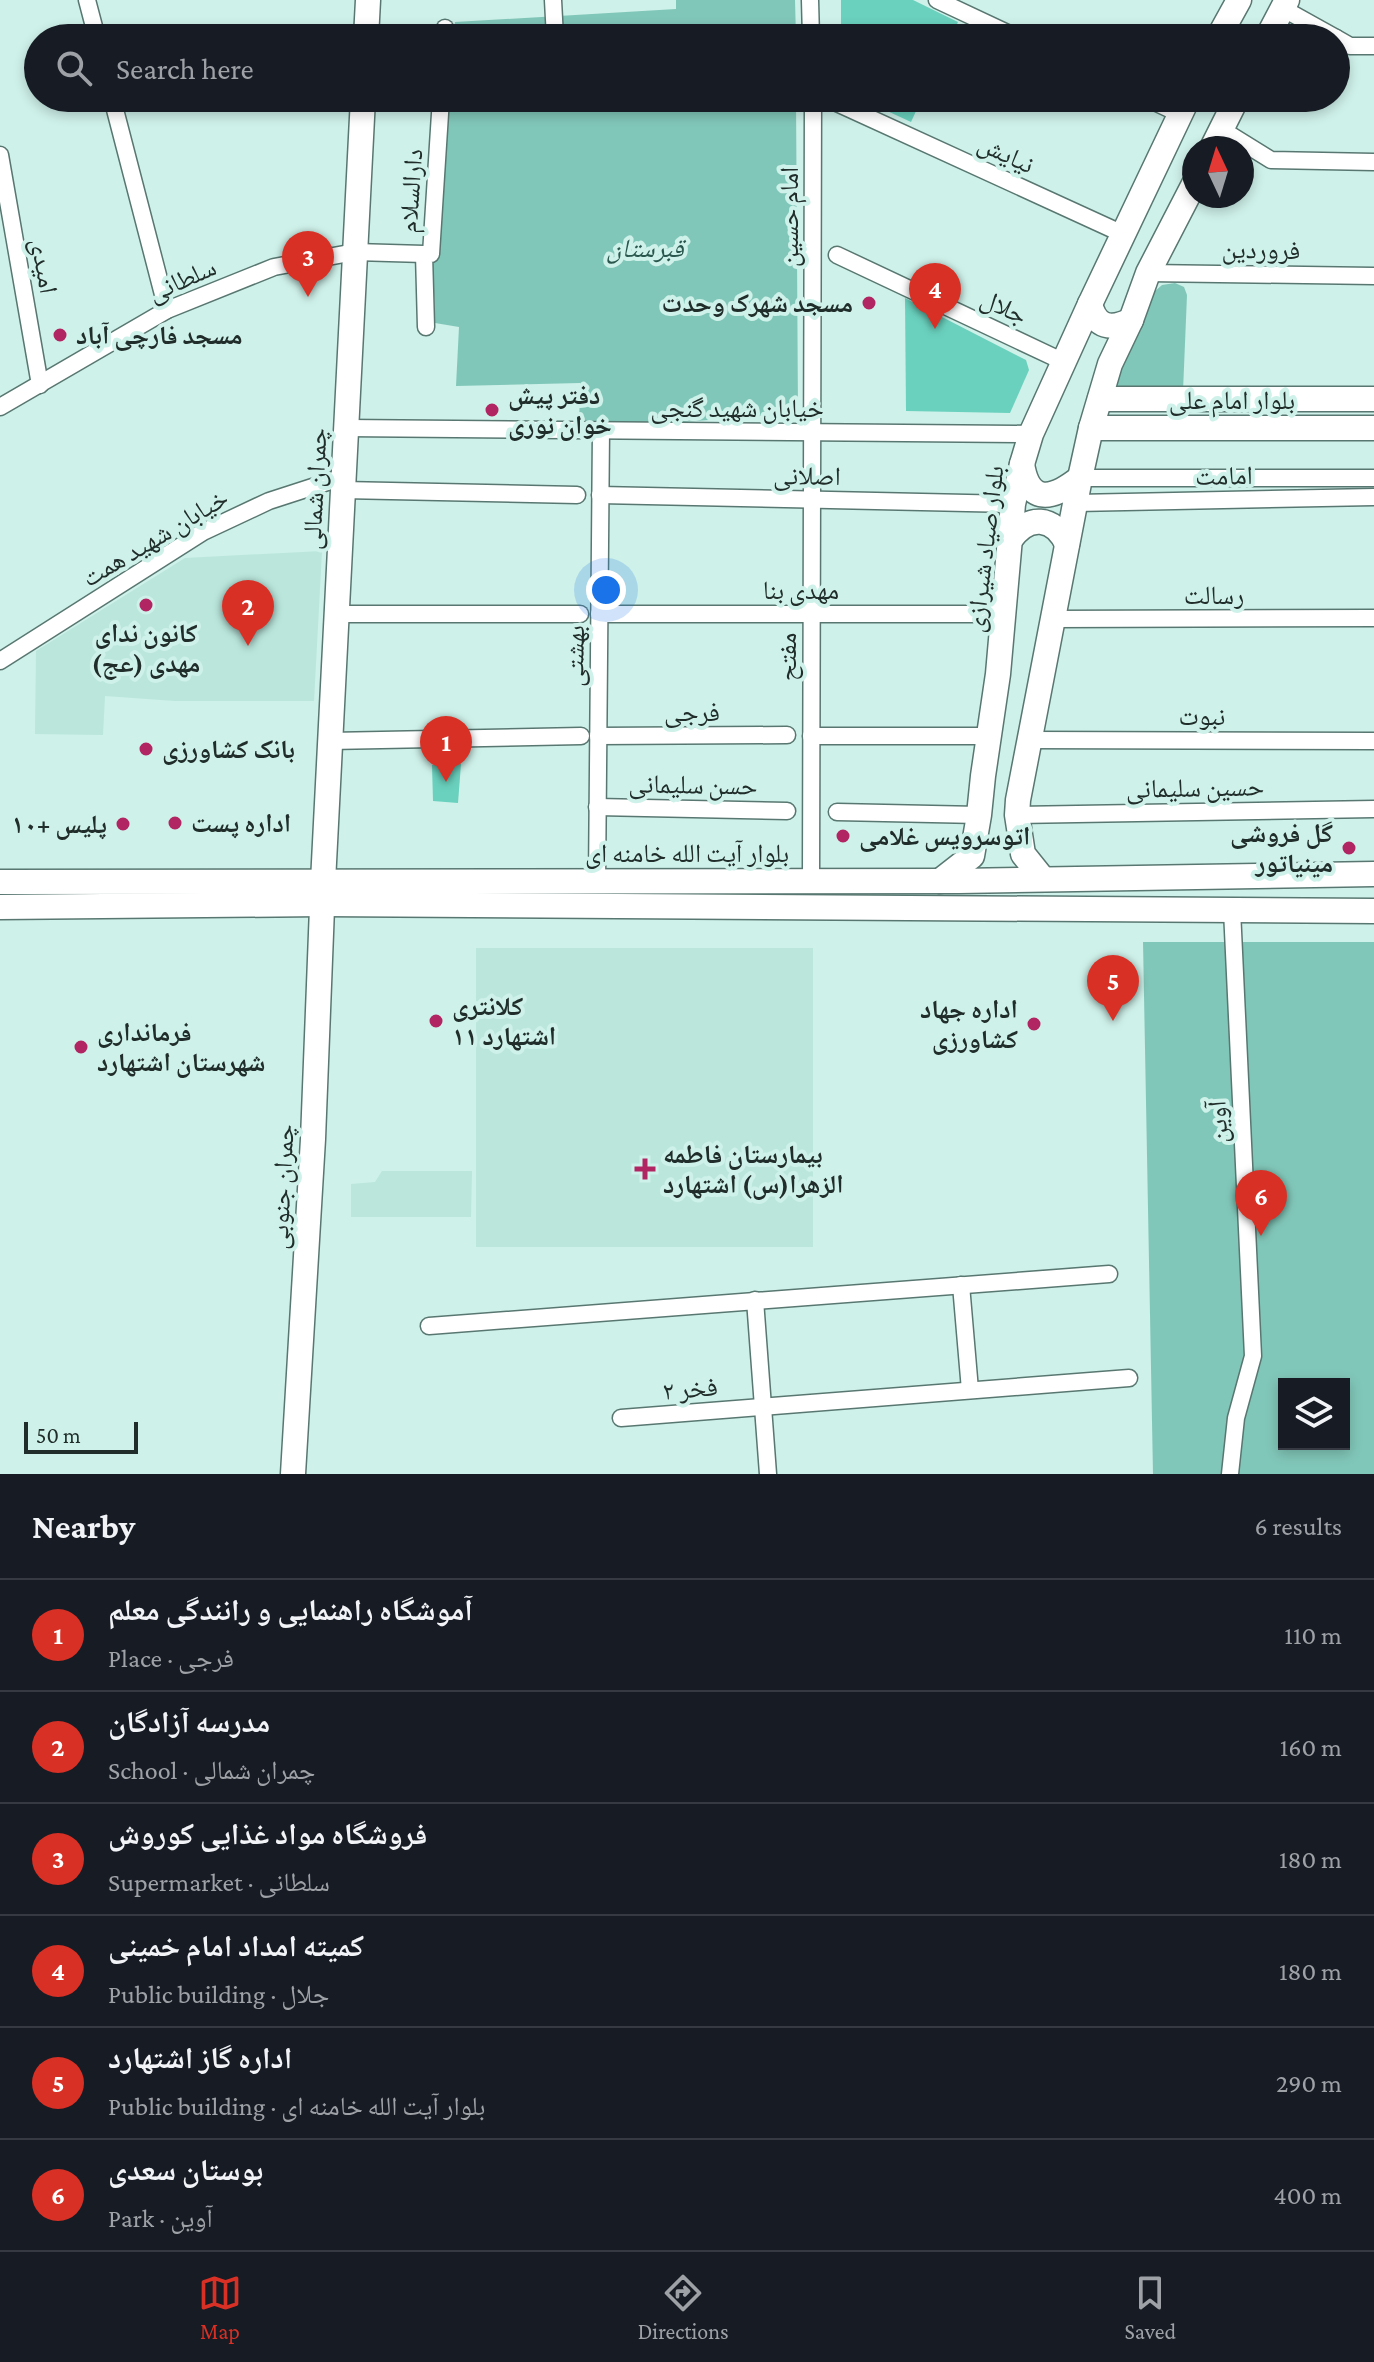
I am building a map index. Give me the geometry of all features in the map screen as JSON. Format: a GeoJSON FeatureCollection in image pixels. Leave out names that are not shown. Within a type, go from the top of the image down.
{"type":"FeatureCollection","features":[{"type":"Feature","properties":{"kind":"street"},"geometry":{"type":"LineString","coordinates":[[87,0],[93,24]]}},
{"type":"Feature","properties":{"kind":"street"},"geometry":{"type":"LineString","coordinates":[[367,24],[368,0]]}},
{"type":"Feature","properties":{"kind":"street"},"geometry":{"type":"LineString","coordinates":[[553,0],[554,24]]}},
{"type":"Feature","properties":{"kind":"street"},"geometry":{"type":"LineString","coordinates":[[810,0],[811,24]]}},
{"type":"Feature","properties":{"kind":"street"},"geometry":{"type":"LineString","coordinates":[[937,0],[988,24]]}},
{"type":"Feature","properties":{"kind":"street"},"geometry":{"type":"LineString","coordinates":[[1226,24],[1239,0]]}},
{"type":"Feature","properties":{"kind":"street"},"geometry":{"type":"LineString","coordinates":[[1274,24],[1284,4],[1315,24]]}},
{"type":"Feature","properties":{"kind":"street"},"geometry":{"type":"LineString","coordinates":[[1350,46],[1374,46]]}},
{"type":"Feature","properties":{"kind":"street"},"geometry":{"type":"LineString","coordinates":[[116,112],[167,310]]}},
{"type":"Feature","properties":{"kind":"street","name":"چمران شمالی"},"geometry":{"type":"LineString","coordinates":[[322,893],[362,112]]}},
{"type":"Feature","properties":{"kind":"street","name":"دارالسلام"},"geometry":{"type":"LineString","coordinates":[[426,327],[424,254],[431,254],[440,112]]}},
{"type":"Feature","properties":{"kind":"street","name":"امام حسین"},"geometry":{"type":"LineString","coordinates":[[812,432],[813,112]]}},
{"type":"Feature","properties":{"kind":"street","name":"نیایش"},"geometry":{"type":"LineString","coordinates":[[857,112],[1123,234]]}},
{"type":"Feature","properties":{"kind":"street","name":"بلوار صیاد شیرازی"},"geometry":{"type":"LineString","coordinates":[[940,881],[972,856],[998,674],[1013,504],[1031,434],[1181,112]]}},
{"type":"Feature","properties":{"kind":"street"},"geometry":{"type":"LineString","coordinates":[[1218,136],[1230,112]]}},
{"type":"Feature","properties":{"kind":"street"},"geometry":{"type":"LineString","coordinates":[[1254,153],[1271,160],[1374,162]]}},
{"type":"Feature","properties":{"kind":"street","name":"امیدی"},"geometry":{"type":"LineString","coordinates":[[0,155],[40,385]]}},
{"type":"Feature","properties":{"kind":"street"},"geometry":{"type":"LineString","coordinates":[[1043,879],[1023,854],[1017,815],[1080,478],[1110,364],[1131,320],[1148,273],[1182,207]]}},
{"type":"Feature","properties":{"kind":"street","name":"سلطانی"},"geometry":{"type":"LineString","coordinates":[[0,407],[167,310],[274,267],[355,252],[424,254]]}},
{"type":"Feature","properties":{"kind":"street","name":"جلال"},"geometry":{"type":"LineString","coordinates":[[837,255],[1067,356]]}},
{"type":"Feature","properties":{"kind":"street","name":"فروردین"},"geometry":{"type":"LineString","coordinates":[[1148,273],[1374,276]]}},
{"type":"Feature","properties":{"kind":"street"},"geometry":{"type":"LineString","coordinates":[[1090,304],[1093,317],[1101,323],[1112,326],[1131,320]]}},
{"type":"Feature","properties":{"kind":"street"},"geometry":{"type":"LineString","coordinates":[[1067,356],[1087,343],[1095,345],[1108,356],[1110,364]]}},
{"type":"Feature","properties":{"kind":"street","name":"بلوار امام علی"},"geometry":{"type":"LineString","coordinates":[[1100,399],[1374,399]]}},
{"type":"Feature","properties":{"kind":"street","name":"خیابان شهید گنجی"},"geometry":{"type":"LineString","coordinates":[[346,428],[1031,434]]}},
{"type":"Feature","properties":{"kind":"street","name":"بلوار امام علی"},"geometry":{"type":"LineString","coordinates":[[1091,428],[1374,428]]}},
{"type":"Feature","properties":{"kind":"street","name":"بهشتی"},"geometry":{"type":"LineString","coordinates":[[597,882],[597,807],[590,736],[599,614],[601,430]]}},
{"type":"Feature","properties":{"kind":"street","name":"مفتح"},"geometry":{"type":"LineString","coordinates":[[811,881],[812,432]]}},
{"type":"Feature","properties":{"kind":"street"},"geometry":{"type":"LineString","coordinates":[[1022,464],[1024,480],[1031,490],[1043,495],[1057,494],[1080,478]]}},
{"type":"Feature","properties":{"kind":"street","name":"امامت"},"geometry":{"type":"LineString","coordinates":[[1080,478],[1374,478]]}},
{"type":"Feature","properties":{"kind":"street"},"geometry":{"type":"LineString","coordinates":[[343,483],[577,495]]}},
{"type":"Feature","properties":{"kind":"street","name":"خیابان شهید همت"},"geometry":{"type":"LineString","coordinates":[[0,661],[203,532],[269,501],[343,483]]}},
{"type":"Feature","properties":{"kind":"street","name":"اصلانی"},"geometry":{"type":"LineString","coordinates":[[600,495],[1013,504]]}},
{"type":"Feature","properties":{"kind":"street","name":"امامت"},"geometry":{"type":"LineString","coordinates":[[1076,503],[1374,497]]}},
{"type":"Feature","properties":{"kind":"street"},"geometry":{"type":"LineString","coordinates":[[1010,540],[1017,530],[1028,523],[1040,521],[1053,525],[1062,533],[1067,544]]}},
{"type":"Feature","properties":{"kind":"street"},"geometry":{"type":"LineString","coordinates":[[336,614],[580,614]]}},
{"type":"Feature","properties":{"kind":"street","name":"مهدی بنا"},"geometry":{"type":"LineString","coordinates":[[599,614],[1003,614]]}},
{"type":"Feature","properties":{"kind":"street","name":"رسالت"},"geometry":{"type":"LineString","coordinates":[[1054,619],[1374,618]]}},
{"type":"Feature","properties":{"kind":"street","name":"فرجی"},"geometry":{"type":"LineString","coordinates":[[330,741],[787,735]]}},
{"type":"Feature","properties":{"kind":"street"},"geometry":{"type":"LineString","coordinates":[[811,736],[989,736]]}},
{"type":"Feature","properties":{"kind":"street","name":"نبوت"},"geometry":{"type":"LineString","coordinates":[[1030,740],[1374,741]]}},
{"type":"Feature","properties":{"kind":"street","name":"حسن سلیمانی"},"geometry":{"type":"LineString","coordinates":[[597,807],[787,811]]}},
{"type":"Feature","properties":{"kind":"street","name":"حسین سلیمانی"},"geometry":{"type":"LineString","coordinates":[[1017,815],[1374,809]]}},
{"type":"Feature","properties":{"kind":"street"},"geometry":{"type":"LineString","coordinates":[[837,812],[1017,815]]}},
{"type":"Feature","properties":{"kind":"street","name":"بلوار آیت الله خامنه ای"},"geometry":{"type":"LineString","coordinates":[[0,907],[597,882],[940,881],[1374,874]]}},
{"type":"Feature","properties":{"kind":"street","name":"بلوار آیت الله خامنه ای"},"geometry":{"type":"LineString","coordinates":[[0,882],[322,893],[1374,911]]}},
{"type":"Feature","properties":{"kind":"street","name":"چمران جنوبی"},"geometry":{"type":"LineString","coordinates":[[293,1474],[313,1139],[322,893]]}},
{"type":"Feature","properties":{"kind":"street","name":"آوین"},"geometry":{"type":"LineString","coordinates":[[1230,1474],[1236,1418],[1253,1356],[1232,910]]}},
{"type":"Feature","properties":{"kind":"street"},"geometry":{"type":"LineString","coordinates":[[429,1326],[1109,1274]]}},
{"type":"Feature","properties":{"kind":"street"},"geometry":{"type":"LineString","coordinates":[[961,1285],[970,1390]]}},
{"type":"Feature","properties":{"kind":"street"},"geometry":{"type":"LineString","coordinates":[[755,1300],[768,1474]]}},
{"type":"Feature","properties":{"kind":"street","name":"فخر ۲"},"geometry":{"type":"LineString","coordinates":[[621,1418],[1129,1378]]}},
{"type":"Feature","properties":{"kind":"shaded area"},"geometry":{"type":"Polygon","coordinates":[[[322,551],[314,701],[175,701],[105,696],[103,735],[35,734],[36,651],[185,558],[322,551]]]}},
{"type":"Feature","properties":{"kind":"shaded area","name":"بیمارستان فاطمه الزهرا(س) اشتهارد"},"geometry":{"type":"Polygon","coordinates":[[[476,948],[813,948],[813,1247],[476,1247],[476,948]]]}},
{"type":"Feature","properties":{"kind":"shaded area"},"geometry":{"type":"Polygon","coordinates":[[[382,1171],[472,1171],[471,1217],[351,1217],[351,1184],[375,1182],[382,1171]]]}},
{"type":"Feature","properties":{"kind":"green space"},"geometry":{"type":"Polygon","coordinates":[[[676,0],[795,0],[796,24],[455,24],[455,22],[676,9],[676,0]]]}},
{"type":"Feature","properties":{"kind":"green space","name":"قبرستان"},"geometry":{"type":"Polygon","coordinates":[[[447,112],[796,112],[798,413],[579,430],[580,383],[456,386],[459,327],[435,323],[433,264],[447,112]]]}},
{"type":"Feature","properties":{"kind":"green space"},"geometry":{"type":"Polygon","coordinates":[[[1175,283],[1184,287],[1187,295],[1183,391],[1116,389],[1109,379],[1154,292],[1162,285],[1175,283]]]}},
{"type":"Feature","properties":{"kind":"green space"},"geometry":{"type":"Polygon","coordinates":[[[1143,942],[1374,942],[1374,1474],[1153,1474],[1143,942]]]}},
{"type":"Feature","properties":{"kind":"building"},"geometry":{"type":"Polygon","coordinates":[[[841,0],[913,0],[958,22],[957,24],[841,24],[841,0]]]}},
{"type":"Feature","properties":{"kind":"building"},"geometry":{"type":"Polygon","coordinates":[[[889,112],[916,112],[911,122],[889,112]]]}},
{"type":"Feature","properties":{"kind":"building"},"geometry":{"type":"Polygon","coordinates":[[[905,298],[1026,360],[1029,370],[1010,413],[906,411],[905,298]]]}},
{"type":"Feature","properties":{"kind":"building","name":"دفتر پیش خوان نوری"},"geometry":{"type":"Polygon","coordinates":[[[499,404],[500,415],[485,415],[485,405],[499,404]]]}},
{"type":"Feature","properties":{"kind":"building"},"geometry":{"type":"Polygon","coordinates":[[[461,764],[458,803],[433,801],[432,765],[461,764]]]}},
{"type":"Feature","properties":{"kind":"place","name":"فروشگاه مواد غذایی کوروش"},"geometry":{"type":"Point","coordinates":[308,297]}},
{"type":"Feature","properties":{"kind":"place","name":"مسجد شهرک وحدت"},"geometry":{"type":"Point","coordinates":[869,303]}},
{"type":"Feature","properties":{"kind":"place","name":"کمیته امداد امام خمینی"},"geometry":{"type":"Point","coordinates":[935,329]}},
{"type":"Feature","properties":{"kind":"place","name":"مسجد فارچی آباد"},"geometry":{"type":"Point","coordinates":[60,335]}},
{"type":"Feature","properties":{"kind":"place","name":"دفتر پیش خوان نوری"},"geometry":{"type":"Point","coordinates":[492,410]}},
{"type":"Feature","properties":{"kind":"place","name":"کانون ندای مهدی (عج)"},"geometry":{"type":"Point","coordinates":[146,605]}},
{"type":"Feature","properties":{"kind":"place","name":"مدرسه آزادگان"},"geometry":{"type":"Point","coordinates":[248,646]}},
{"type":"Feature","properties":{"kind":"place","name":"بانک کشاورزی"},"geometry":{"type":"Point","coordinates":[146,749]}},
{"type":"Feature","properties":{"kind":"place","name":"آموشگاه راهنمایی و رانندگی معلم"},"geometry":{"type":"Point","coordinates":[446,782]}},
{"type":"Feature","properties":{"kind":"place","name":"اداره پست"},"geometry":{"type":"Point","coordinates":[175,823]}},
{"type":"Feature","properties":{"kind":"place","name":"پلیس +۱۰"},"geometry":{"type":"Point","coordinates":[123,824]}},
{"type":"Feature","properties":{"kind":"place","name":"اتوسرویس غلامی"},"geometry":{"type":"Point","coordinates":[843,836]}},
{"type":"Feature","properties":{"kind":"place","name":"گل فروشی مینیاتور"},"geometry":{"type":"Point","coordinates":[1349,848]}},
{"type":"Feature","properties":{"kind":"place","name":"کلانتری ۱۱ اشتهارد"},"geometry":{"type":"Point","coordinates":[436,1021]}},
{"type":"Feature","properties":{"kind":"place","name":"اداره گاز اشتهارد"},"geometry":{"type":"Point","coordinates":[1113,1021]}},
{"type":"Feature","properties":{"kind":"place","name":"اداره جهاد کشاورزی"},"geometry":{"type":"Point","coordinates":[1034,1024]}},
{"type":"Feature","properties":{"kind":"place","name":"فرمانداری شهرستان اشتهارد"},"geometry":{"type":"Point","coordinates":[81,1047]}},
{"type":"Feature","properties":{"kind":"place","name":"بیمارستان فاطمه الزهرا(س) اشتهارد"},"geometry":{"type":"Point","coordinates":[645,1169]}},
{"type":"Feature","properties":{"kind":"place","name":"بوستان سعدی"},"geometry":{"type":"Point","coordinates":[1261,1236]}}]}
